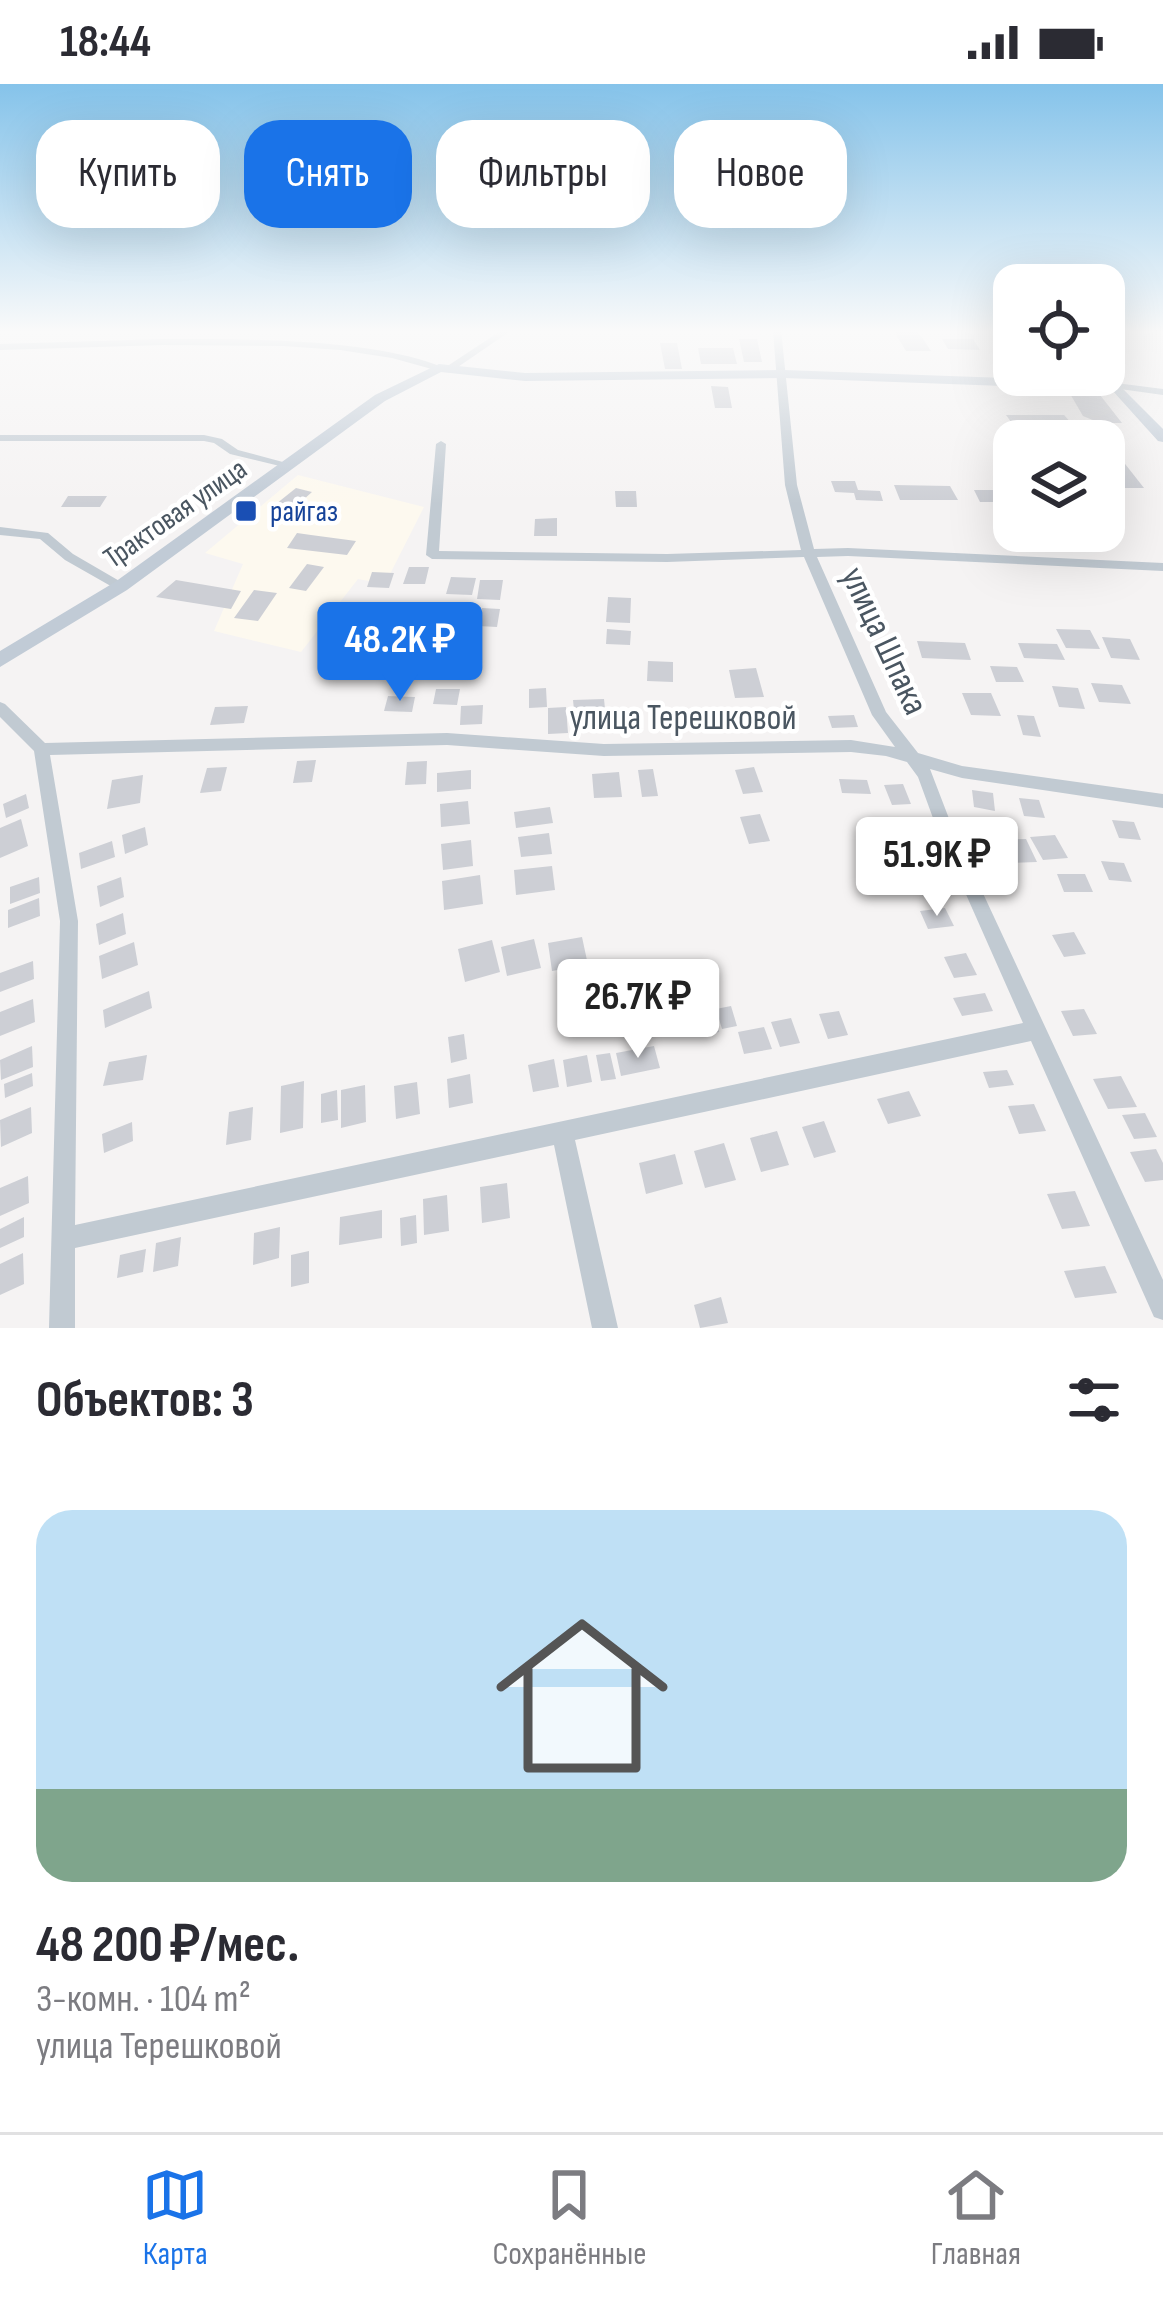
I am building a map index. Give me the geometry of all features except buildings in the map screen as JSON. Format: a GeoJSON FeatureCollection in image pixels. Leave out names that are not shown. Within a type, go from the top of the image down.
{"type":"FeatureCollection","features":[{"type":"Feature","properties":{"kind":"street","name":"Трактовая улица"},"geometry":{"type":"LineString","coordinates":[[0,660],[122,586],[380,398],[402,388]]}},
{"type":"Feature","properties":{"kind":"street","name":"улица Шпака"},"geometry":{"type":"LineString","coordinates":[[785,388],[791,485],[808,551],[880,716],[925,774],[1163,1308]]}},
{"type":"Feature","properties":{"kind":"street"},"geometry":{"type":"LineString","coordinates":[[1113,396],[1163,458]]}},
{"type":"Feature","properties":{"kind":"street"},"geometry":{"type":"LineString","coordinates":[[1117,396],[1163,438]]}},
{"type":"Feature","properties":{"kind":"street"},"geometry":{"type":"LineString","coordinates":[[0,438],[204,438],[234,452],[288,465]]}},
{"type":"Feature","properties":{"kind":"street"},"geometry":{"type":"LineString","coordinates":[[441,444],[432,555],[667,558],[808,551],[1163,567]]}},
{"type":"Feature","properties":{"kind":"street"},"geometry":{"type":"LineString","coordinates":[[0,531],[44,536],[69,557],[122,586]]}},
{"type":"Feature","properties":{"kind":"street"},"geometry":{"type":"LineString","coordinates":[[0,708],[41,749],[69,921],[62,1328]]}},
{"type":"Feature","properties":{"kind":"street","name":"улица Терешковой"},"geometry":{"type":"LineString","coordinates":[[41,749],[447,739],[604,750],[851,746],[962,772],[1163,801]]}},
{"type":"Feature","properties":{"kind":"street"},"geometry":{"type":"LineString","coordinates":[[63,1239],[1037,1030]]}},
{"type":"Feature","properties":{"kind":"street"},"geometry":{"type":"LineString","coordinates":[[562,1130],[605,1328]]}},
{"type":"Feature","properties":{"kind":"shaded area","name":"райгаз"},"geometry":{"type":"Polygon","coordinates":[[[298,475],[424,507],[385,584],[358,579],[301,652],[214,631],[243,564],[205,553],[298,475]]]}},
{"type":"Feature","properties":{"kind":"place","name":"райгаз"},"geometry":{"type":"Point","coordinates":[246,511]}}]}
